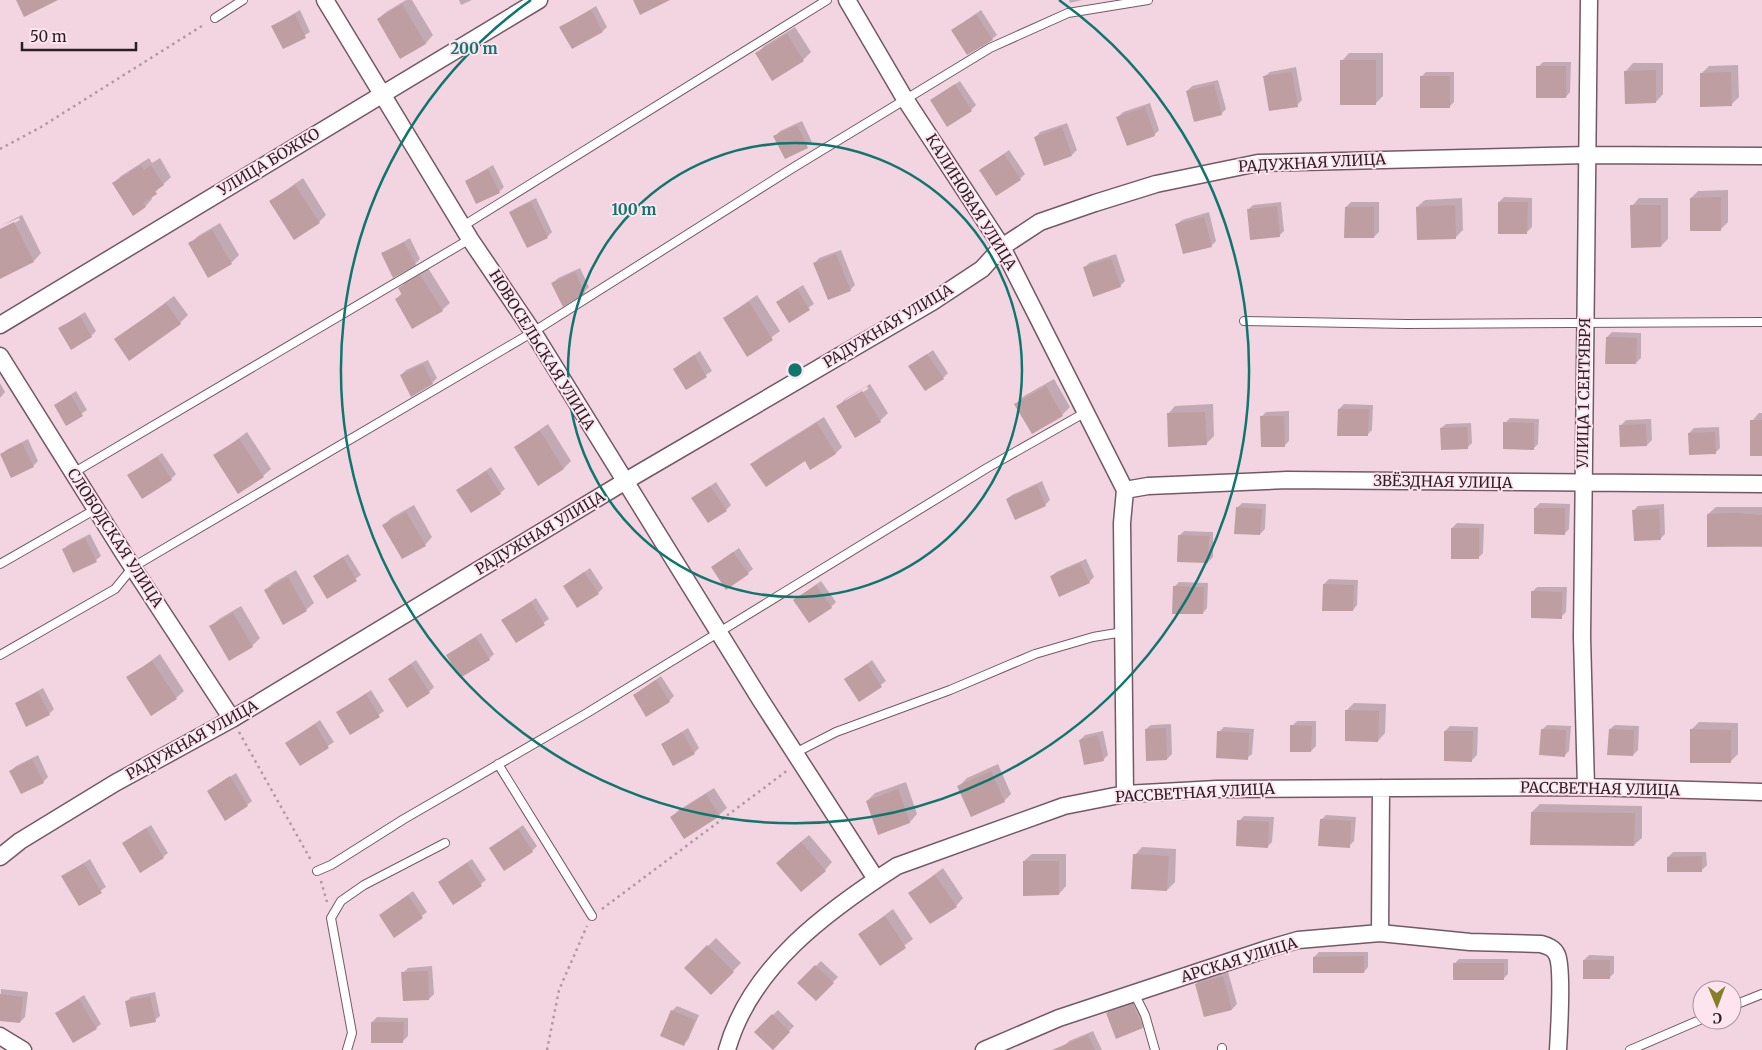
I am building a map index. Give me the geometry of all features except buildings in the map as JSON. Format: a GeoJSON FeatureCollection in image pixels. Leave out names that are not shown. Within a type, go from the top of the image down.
{"type":"FeatureCollection","features":[{"type":"Feature","properties":{"kind":"street","name":"НОВОСЕЛЬСКАЯ УЛИЦА"},"geometry":{"type":"LineString","coordinates":[[325,0],[467,232],[532,332],[718,633],[876,879]]}},
{"type":"Feature","properties":{"kind":"street","name":"УЛИЦА БОЖКО"},"geometry":{"type":"LineString","coordinates":[[0,325],[382,93],[540,0]]}},
{"type":"Feature","properties":{"kind":"street","name":"КАЛИНОВАЯ УЛИЦА"},"geometry":{"type":"LineString","coordinates":[[847,0],[905,99],[1002,247],[1125,490]]}},
{"type":"Feature","properties":{"kind":"street","name":"УЛИЦА 1 СЕНТЯБРЯ"},"geometry":{"type":"LineString","coordinates":[[1586,787],[1582,637],[1582,484],[1589,0]]}},
{"type":"Feature","properties":{"kind":"street","name":"РАДУЖНАЯ УЛИЦА"},"geometry":{"type":"LineString","coordinates":[[0,857],[20,841],[115,783],[232,719],[624,482],[932,302],[982,269],[1002,247],[1040,222],[1095,202],[1156,184],[1258,163],[1588,154],[1762,156]]}},
{"type":"Feature","properties":{"kind":"street","name":"СЛОБОДСКАЯ УЛИЦА"},"geometry":{"type":"LineString","coordinates":[[0,356],[133,567],[232,719]]}},
{"type":"Feature","properties":{"kind":"street","name":"ЗВЁЗДНАЯ УЛИЦА"},"geometry":{"type":"LineString","coordinates":[[1125,490],[1148,486],[1286,480],[1582,484],[1762,484]]}},
{"type":"Feature","properties":{"kind":"street"},"geometry":{"type":"LineString","coordinates":[[1125,490],[1122,523],[1126,794]]}},
{"type":"Feature","properties":{"kind":"street","name":"РАССВЕТНАЯ УЛИЦА"},"geometry":{"type":"LineString","coordinates":[[727,1050],[739,1016],[764,976],[821,920],[876,879],[897,866],[1064,806],[1126,794],[1217,789],[1586,787],[1762,792]]}},
{"type":"Feature","properties":{"kind":"street"},"geometry":{"type":"LineString","coordinates":[[1380,933],[1381,788]]}},
{"type":"Feature","properties":{"kind":"street","name":"АРСКАЯ УЛИЦА"},"geometry":{"type":"LineString","coordinates":[[984,1050],[1059,1018],[1298,940],[1380,933],[1470,942],[1541,944],[1552,948],[1558,956],[1559,972],[1558,1050]]}},
{"type":"Feature","properties":{"kind":"street"},"geometry":{"type":"LineString","coordinates":[[0,1036],[23,1050]]}},
{"type":"Feature","properties":{"kind":"lane"},"geometry":{"type":"LineString","coordinates":[[215,18],[243,0]]}},
{"type":"Feature","properties":{"kind":"lane"},"geometry":{"type":"LineString","coordinates":[[73,473],[467,232],[827,0]]}},
{"type":"Feature","properties":{"kind":"lane"},"geometry":{"type":"LineString","coordinates":[[0,655],[114,589],[133,567],[532,332],[990,48],[1068,13],[1148,0]]}},
{"type":"Feature","properties":{"kind":"lane"},"geometry":{"type":"LineString","coordinates":[[1244,321],[1407,324],[1762,322]]}},
{"type":"Feature","properties":{"kind":"lane"},"geometry":{"type":"LineString","coordinates":[[317,871],[331,865],[404,819],[718,633],[988,468],[1086,412]]}},
{"type":"Feature","properties":{"kind":"lane"},"geometry":{"type":"LineString","coordinates":[[0,564],[96,509]]}},
{"type":"Feature","properties":{"kind":"lane"},"geometry":{"type":"LineString","coordinates":[[797,757],[836,732],[950,690],[1035,654],[1093,637],[1123,632]]}},
{"type":"Feature","properties":{"kind":"lane"},"geometry":{"type":"LineString","coordinates":[[498,764],[592,916]]}},
{"type":"Feature","properties":{"kind":"lane"},"geometry":{"type":"LineString","coordinates":[[347,1050],[352,1033],[331,918],[341,901],[364,885],[446,843]]}},
{"type":"Feature","properties":{"kind":"lane"},"geometry":{"type":"LineString","coordinates":[[1134,993],[1145,1015],[1155,1050]]}},
{"type":"Feature","properties":{"kind":"lane"},"geometry":{"type":"LineString","coordinates":[[1742,1002],[1762,994]]}},
{"type":"Feature","properties":{"kind":"lane"},"geometry":{"type":"LineString","coordinates":[[1630,1050],[1692,1023]]}},
{"type":"Feature","properties":{"kind":"path"},"geometry":{"type":"LineString","coordinates":[[0,149],[41,127],[215,18]]}},
{"type":"Feature","properties":{"kind":"path"},"geometry":{"type":"LineString","coordinates":[[232,719],[317,871],[331,918]]}},
{"type":"Feature","properties":{"kind":"path"},"geometry":{"type":"LineString","coordinates":[[547,1050],[559,990],[592,916],[797,757]]}}]}
